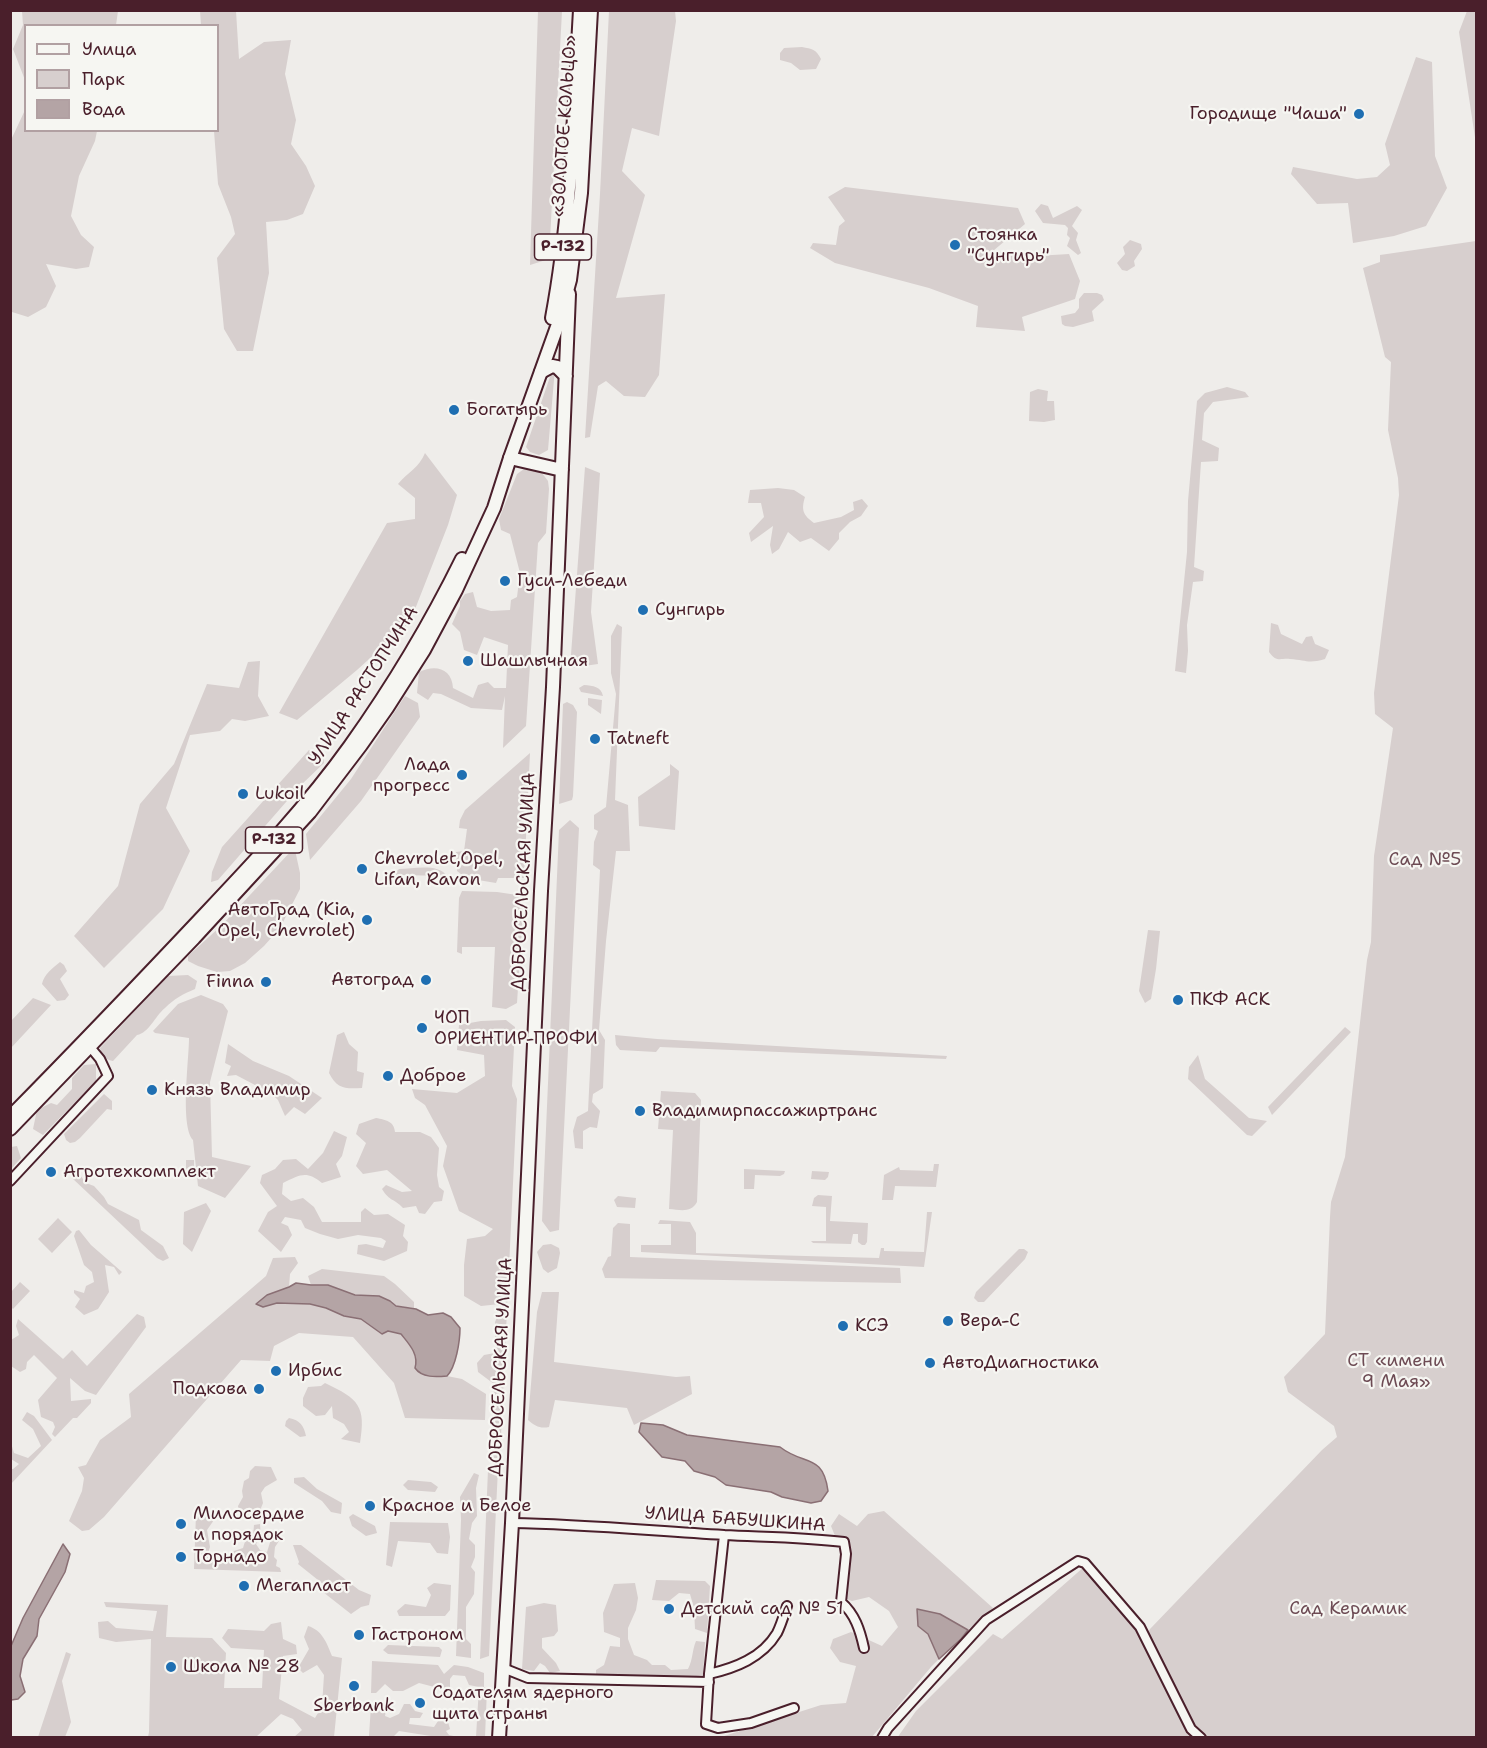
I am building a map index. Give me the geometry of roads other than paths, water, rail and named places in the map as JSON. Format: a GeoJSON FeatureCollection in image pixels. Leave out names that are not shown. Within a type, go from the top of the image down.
{"type":"FeatureCollection","features":[{"type":"Feature","properties":{"kind":"main road","name":"«ЗОЛОТОЕ КОЛЬЦО»"},"geometry":{"type":"LineString","coordinates":[[573,121],[580,10]]}},
{"type":"Feature","properties":{"kind":"main road","name":"«ЗОЛОТОЕ КОЛЬЦО»"},"geometry":{"type":"LineString","coordinates":[[570,280],[581,193],[591,10]]}},
{"type":"Feature","properties":{"kind":"main road","name":"УЛИЦА РАСТОПЧИНА"},"geometry":{"type":"LineString","coordinates":[[541,372],[553,314],[564,240],[573,121]]}},
{"type":"Feature","properties":{"kind":"main road","name":"УЛИЦА РАСТОПЧИНА"},"geometry":{"type":"LineString","coordinates":[[10,1129],[271,857],[310,812],[362,745],[424,650],[451,600],[494,508],[558,324],[570,280]]}},
{"type":"Feature","properties":{"kind":"main road","name":"ДОБРОСЕЛЬСКАЯ УЛИЦА"},"geometry":{"type":"LineString","coordinates":[[499,1737],[512,1523],[541,891],[553,687],[570,280]]}},
{"type":"Feature","properties":{"kind":"main road"},"geometry":{"type":"LineString","coordinates":[[541,372],[552,366],[557,367],[566,376]]}},
{"type":"Feature","properties":{"kind":"main road","name":"УЛИЦА РАСТОПЧИНА"},"geometry":{"type":"LineString","coordinates":[[10,1117],[264,851],[343,755],[428,625],[510,458]]}},
{"type":"Feature","properties":{"kind":"main road"},"geometry":{"type":"LineString","coordinates":[[510,458],[561,470]]}},
{"type":"Feature","properties":{"kind":"street"},"geometry":{"type":"LineString","coordinates":[[10,1181],[108,1076],[100,1059],[90,1047]]}},
{"type":"Feature","properties":{"kind":"street","name":"УЛИЦА БАБУШКИНА"},"geometry":{"type":"LineString","coordinates":[[512,1523],[567,1524],[844,1542],[846,1554],[841,1602],[850,1610],[861,1632],[864,1648]]}},
{"type":"Feature","properties":{"kind":"street"},"geometry":{"type":"LineString","coordinates":[[724,1535],[706,1724],[718,1728],[751,1723],[794,1708]]}},
{"type":"Feature","properties":{"kind":"street"},"geometry":{"type":"LineString","coordinates":[[882,1737],[986,1620],[1078,1561],[1084,1563],[1140,1627],[1191,1729],[1201,1737]]}},
{"type":"Feature","properties":{"kind":"street"},"geometry":{"type":"LineString","coordinates":[[503,1668],[528,1678],[709,1678],[757,1655],[777,1633],[787,1606]]}},
{"type":"Feature","properties":{"kind":"water"},"geometry":{"type":"Polygon","coordinates":[[[296,1283],[328,1285],[355,1295],[379,1296],[396,1306],[416,1309],[428,1315],[443,1313],[451,1317],[460,1328],[453,1367],[447,1376],[421,1374],[415,1368],[416,1358],[410,1345],[401,1334],[388,1331],[382,1334],[361,1319],[344,1316],[310,1304],[277,1303],[263,1307],[256,1304],[267,1295],[296,1283]]]}},
{"type":"Feature","properties":{"kind":"water"},"geometry":{"type":"Polygon","coordinates":[[[641,1423],[663,1425],[687,1435],[780,1447],[817,1465],[822,1471],[828,1491],[821,1501],[811,1503],[782,1497],[771,1492],[726,1485],[715,1477],[694,1471],[685,1461],[662,1457],[639,1432],[641,1423]]]}},
{"type":"Feature","properties":{"kind":"water"},"geometry":{"type":"Polygon","coordinates":[[[63,1544],[70,1554],[65,1572],[39,1619],[37,1636],[23,1659],[20,1676],[25,1692],[18,1699],[11,1700],[11,1646],[23,1618],[63,1544]]]}},
{"type":"Feature","properties":{"kind":"water"},"geometry":{"type":"Polygon","coordinates":[[[917,1609],[940,1614],[968,1630],[939,1659],[928,1634],[918,1626],[917,1609]]]}},
{"type":"Feature","properties":{"kind":"place","name":"Городище \"Чаша\""},"geometry":{"type":"Point","coordinates":[1359,114]}},
{"type":"Feature","properties":{"kind":"place","name":"Стоянка \"Сунгирь\""},"geometry":{"type":"Point","coordinates":[955,245]}},
{"type":"Feature","properties":{"kind":"place","name":"Богатырь"},"geometry":{"type":"Point","coordinates":[454,410]}},
{"type":"Feature","properties":{"kind":"place","name":"Гуси-Лебеди"},"geometry":{"type":"Point","coordinates":[505,581]}},
{"type":"Feature","properties":{"kind":"place","name":"Сунгирь"},"geometry":{"type":"Point","coordinates":[643,610]}},
{"type":"Feature","properties":{"kind":"place","name":"Шашлычная"},"geometry":{"type":"Point","coordinates":[468,661]}},
{"type":"Feature","properties":{"kind":"place","name":"Tatneft"},"geometry":{"type":"Point","coordinates":[595,739]}},
{"type":"Feature","properties":{"kind":"place","name":"Лада прогресс"},"geometry":{"type":"Point","coordinates":[462,775]}},
{"type":"Feature","properties":{"kind":"place","name":"Lukoil"},"geometry":{"type":"Point","coordinates":[243,794]}},
{"type":"Feature","properties":{"kind":"place","name":"Chevrolet,Opel, Lifan, Ravon"},"geometry":{"type":"Point","coordinates":[362,869]}},
{"type":"Feature","properties":{"kind":"place","name":"АвтоГрад (Kia, Opel, Chevrolet)"},"geometry":{"type":"Point","coordinates":[367,920]}},
{"type":"Feature","properties":{"kind":"place","name":"Автоград"},"geometry":{"type":"Point","coordinates":[426,980]}},
{"type":"Feature","properties":{"kind":"place","name":"Finna"},"geometry":{"type":"Point","coordinates":[266,982]}},
{"type":"Feature","properties":{"kind":"place","name":"ПКФ АСК"},"geometry":{"type":"Point","coordinates":[1178,1000]}},
{"type":"Feature","properties":{"kind":"place","name":"ЧОП ОРИЕНТИР-ПРОФИ"},"geometry":{"type":"Point","coordinates":[422,1028]}},
{"type":"Feature","properties":{"kind":"place","name":"Доброе"},"geometry":{"type":"Point","coordinates":[388,1076]}},
{"type":"Feature","properties":{"kind":"place","name":"Князь Владимир"},"geometry":{"type":"Point","coordinates":[152,1090]}},
{"type":"Feature","properties":{"kind":"place","name":"Владимирпассажиртранс"},"geometry":{"type":"Point","coordinates":[640,1111]}},
{"type":"Feature","properties":{"kind":"place","name":"Агротехкомплект"},"geometry":{"type":"Point","coordinates":[51,1172]}},
{"type":"Feature","properties":{"kind":"place","name":"Вера-С"},"geometry":{"type":"Point","coordinates":[948,1321]}},
{"type":"Feature","properties":{"kind":"place","name":"КСЭ"},"geometry":{"type":"Point","coordinates":[843,1326]}},
{"type":"Feature","properties":{"kind":"place","name":"АвтоДиагностика"},"geometry":{"type":"Point","coordinates":[930,1363]}},
{"type":"Feature","properties":{"kind":"place","name":"Ирбис"},"geometry":{"type":"Point","coordinates":[276,1371]}},
{"type":"Feature","properties":{"kind":"place","name":"Подкова"},"geometry":{"type":"Point","coordinates":[259,1389]}},
{"type":"Feature","properties":{"kind":"place","name":"Красное и Белое"},"geometry":{"type":"Point","coordinates":[370,1506]}},
{"type":"Feature","properties":{"kind":"place","name":"Милосердие и порядок"},"geometry":{"type":"Point","coordinates":[181,1524]}},
{"type":"Feature","properties":{"kind":"place","name":"Торнадо"},"geometry":{"type":"Point","coordinates":[181,1557]}},
{"type":"Feature","properties":{"kind":"place","name":"Мегапласт"},"geometry":{"type":"Point","coordinates":[244,1586]}},
{"type":"Feature","properties":{"kind":"place","name":"Детский сад № 51"},"geometry":{"type":"Point","coordinates":[669,1609]}},
{"type":"Feature","properties":{"kind":"place","name":"Гастроном"},"geometry":{"type":"Point","coordinates":[359,1635]}},
{"type":"Feature","properties":{"kind":"place","name":"Школа № 28"},"geometry":{"type":"Point","coordinates":[171,1667]}},
{"type":"Feature","properties":{"kind":"place","name":"Sberbank"},"geometry":{"type":"Point","coordinates":[354,1686]}},
{"type":"Feature","properties":{"kind":"place","name":"Содателям ядерного щита страны"},"geometry":{"type":"Point","coordinates":[420,1703]}},
{"type":"Feature","properties":{"kind":"park label","name":"Сад №5"},"geometry":{"type":"Point","coordinates":[1425,860]}},
{"type":"Feature","properties":{"kind":"park label","name":"СТ «имени 9 Мая»"},"geometry":{"type":"Point","coordinates":[1396,1371]}},
{"type":"Feature","properties":{"kind":"park label","name":"Сад Керамик"},"geometry":{"type":"Point","coordinates":[1348,1609]}}]}
